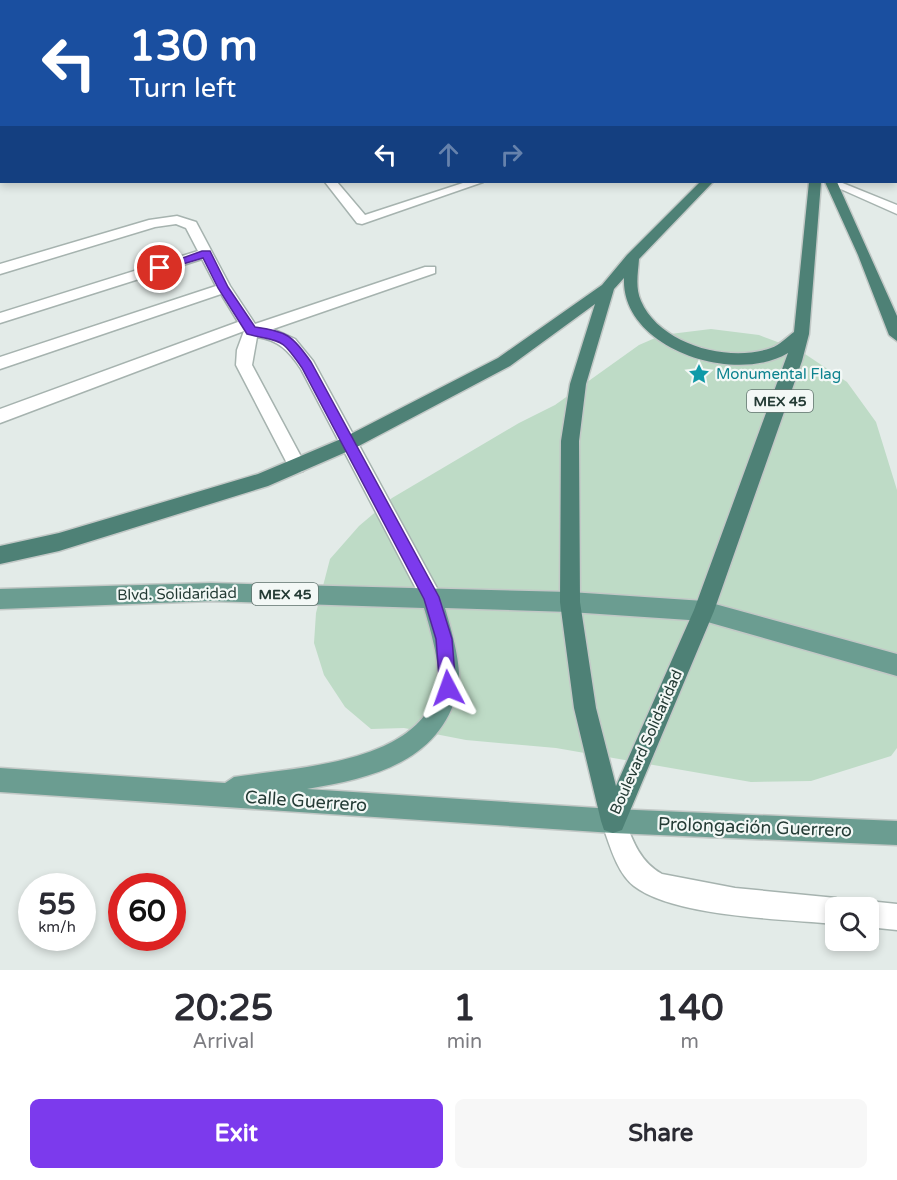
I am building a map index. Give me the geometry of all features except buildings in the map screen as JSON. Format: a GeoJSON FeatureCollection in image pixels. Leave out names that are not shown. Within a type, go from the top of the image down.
{"type":"FeatureCollection","features":[{"type":"Feature","properties":{"kind":"highway","name":"Boulevard Solidaridad"},"geometry":{"type":"LineString","coordinates":[[613,821],[585,708],[570,602],[570,441],[578,384],[607,288],[632,258],[706,183]]}},
{"type":"Feature","properties":{"kind":"highway","name":"Boulevard Solidaridad"},"geometry":{"type":"LineString","coordinates":[[613,821],[704,611],[794,361],[801,334],[815,183]]}},
{"type":"Feature","properties":{"kind":"highway"},"geometry":{"type":"LineString","coordinates":[[831,183],[865,255],[897,335]]}},
{"type":"Feature","properties":{"kind":"highway"},"geometry":{"type":"LineString","coordinates":[[632,258],[631,283],[634,304],[651,326],[677,344],[711,356],[754,358],[777,352],[801,334]]}},
{"type":"Feature","properties":{"kind":"highway"},"geometry":{"type":"LineString","coordinates":[[0,555],[58,542],[171,509],[262,481],[297,466],[347,444],[504,362],[607,288]]}},
{"type":"Feature","properties":{"kind":"main road","name":"Blvd. Solidaridad"},"geometry":{"type":"LineString","coordinates":[[0,599],[211,592],[570,602]]}},
{"type":"Feature","properties":{"kind":"main road"},"geometry":{"type":"LineString","coordinates":[[199,795],[350,770],[397,754],[433,723],[448,688],[444,639],[431,597]]}},
{"type":"Feature","properties":{"kind":"main road","name":"MEX 45"},"geometry":{"type":"LineString","coordinates":[[570,602],[704,611]]}},
{"type":"Feature","properties":{"kind":"main road"},"geometry":{"type":"LineString","coordinates":[[704,611],[897,665]]}},
{"type":"Feature","properties":{"kind":"main road","name":"Calle Guerrero"},"geometry":{"type":"LineString","coordinates":[[0,780],[613,821]]}},
{"type":"Feature","properties":{"kind":"main road","name":"Prolongación Guerrero"},"geometry":{"type":"LineString","coordinates":[[613,821],[897,833]]}},
{"type":"Feature","properties":{"kind":"street"},"geometry":{"type":"LineString","coordinates":[[333,183],[362,220],[474,183]]}},
{"type":"Feature","properties":{"kind":"street"},"geometry":{"type":"LineString","coordinates":[[833,183],[897,210]]}},
{"type":"Feature","properties":{"kind":"street"},"geometry":{"type":"LineString","coordinates":[[0,269],[154,223],[177,220],[191,225],[224,288],[249,327],[244,365],[297,466]]}},
{"type":"Feature","properties":{"kind":"street"},"geometry":{"type":"LineString","coordinates":[[0,318],[206,253]]}},
{"type":"Feature","properties":{"kind":"street"},"geometry":{"type":"LineString","coordinates":[[0,416],[249,327],[430,270]]}},
{"type":"Feature","properties":{"kind":"street"},"geometry":{"type":"LineString","coordinates":[[0,363],[224,288]]}},
{"type":"Feature","properties":{"kind":"street"},"geometry":{"type":"LineString","coordinates":[[249,327],[277,334],[290,341],[307,365],[347,444],[431,597]]}},
{"type":"Feature","properties":{"kind":"street"},"geometry":{"type":"LineString","coordinates":[[613,821],[628,857],[644,878],[670,890],[733,901],[825,910]]}},
{"type":"Feature","properties":{"kind":"street"},"geometry":{"type":"LineString","coordinates":[[879,915],[897,917]]}},
{"type":"Feature","properties":{"kind":"green space"},"geometry":{"type":"Polygon","coordinates":[[[711,329],[759,335],[799,350],[847,382],[876,422],[897,490],[897,748],[891,756],[811,781],[751,782],[556,748],[466,740],[404,728],[371,729],[345,707],[324,675],[314,643],[316,613],[330,559],[359,526],[392,498],[519,423],[555,405],[639,345],[662,335],[711,329]]]}},
{"type":"Feature","properties":{"kind":"place","name":"Monumental Flag"},"geometry":{"type":"Point","coordinates":[699,374]}},
{"type":"Feature","properties":{"kind":"route"},"geometry":{"type":"LineString","coordinates":[[160,268],[206,253],[224,288],[252,331],[277,334],[290,341],[307,365],[347,444],[431,597],[444,639],[448,688]]}}]}
